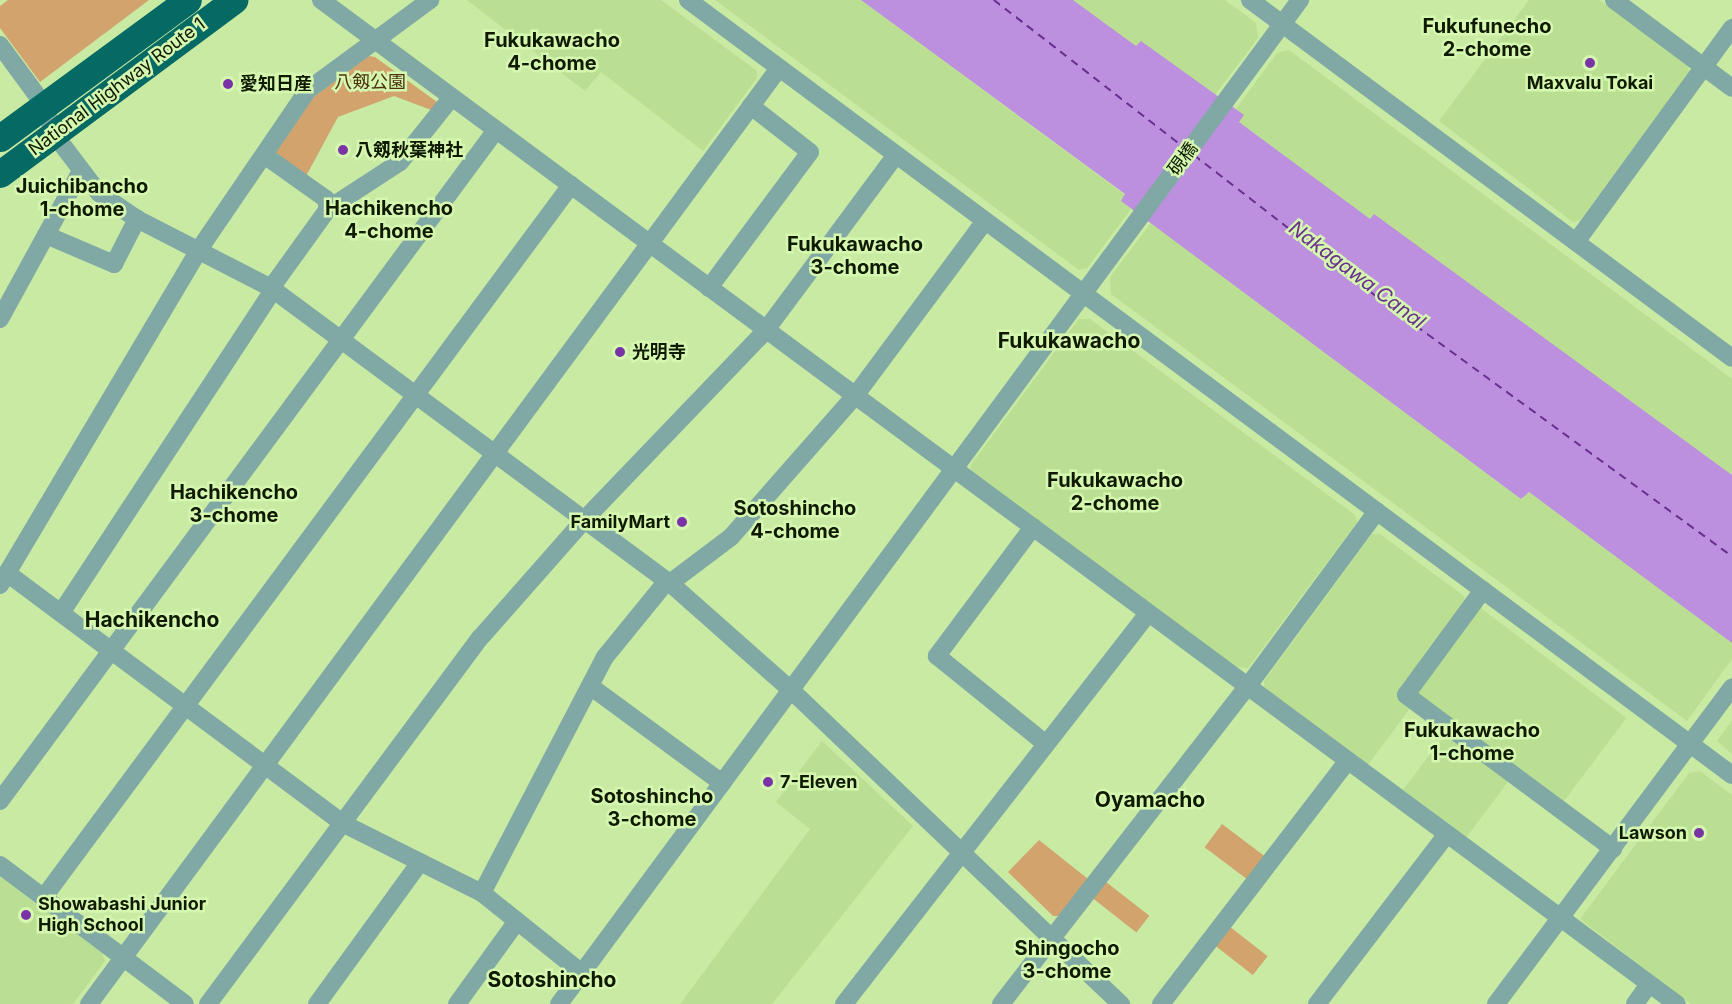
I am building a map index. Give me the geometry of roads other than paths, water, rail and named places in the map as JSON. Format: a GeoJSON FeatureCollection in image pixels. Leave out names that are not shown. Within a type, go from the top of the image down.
{"type":"FeatureCollection","features":[{"type":"Feature","properties":{"kind":"highway","name":"National Highway Route 1"},"geometry":{"type":"LineString","coordinates":[[0,138],[188,0]]}},
{"type":"Feature","properties":{"kind":"highway","name":"National Highway Route 1"},"geometry":{"type":"LineString","coordinates":[[0,174],[234,0]]}},
{"type":"Feature","properties":{"kind":"street"},"geometry":{"type":"LineString","coordinates":[[321,0],[1677,1004]]}},
{"type":"Feature","properties":{"kind":"street"},"geometry":{"type":"LineString","coordinates":[[430,0],[308,90],[198,250],[4,579],[61,613],[342,823],[482,893],[582,973]]}},
{"type":"Feature","properties":{"kind":"street"},"geometry":{"type":"LineString","coordinates":[[688,0],[1732,775]]}},
{"type":"Feature","properties":{"kind":"street"},"geometry":{"type":"LineString","coordinates":[[1250,0],[1732,358]]}},
{"type":"Feature","properties":{"kind":"street","name":"硯橋"},"geometry":{"type":"LineString","coordinates":[[559,1004],[1300,0]]}},
{"type":"Feature","properties":{"kind":"street"},"geometry":{"type":"LineString","coordinates":[[1625,3],[1732,88]]}},
{"type":"Feature","properties":{"kind":"street"},"geometry":{"type":"LineString","coordinates":[[1576,242],[1732,28]]}},
{"type":"Feature","properties":{"kind":"street"},"geometry":{"type":"LineString","coordinates":[[0,45],[44,105],[54,134],[99,193],[137,219],[272,289],[669,582],[791,690],[963,851],[1121,1004]]}},
{"type":"Feature","properties":{"kind":"street"},"geometry":{"type":"LineString","coordinates":[[89,1004],[779,68]]}},
{"type":"Feature","properties":{"kind":"street"},"geometry":{"type":"LineString","coordinates":[[61,613],[272,289],[328,209],[400,162],[452,97]]}},
{"type":"Feature","properties":{"kind":"street"},"geometry":{"type":"LineString","coordinates":[[709,288],[810,152],[751,106]]}},
{"type":"Feature","properties":{"kind":"street"},"geometry":{"type":"LineString","coordinates":[[0,801],[496,130]]}},
{"type":"Feature","properties":{"kind":"street"},"geometry":{"type":"LineString","coordinates":[[264,155],[326,199],[328,209]]}},
{"type":"Feature","properties":{"kind":"street"},"geometry":{"type":"LineString","coordinates":[[208,1004],[481,637],[585,519],[766,330],[896,155]]}},
{"type":"Feature","properties":{"kind":"street"},"geometry":{"type":"LineString","coordinates":[[0,319],[81,171]]}},
{"type":"Feature","properties":{"kind":"street"},"geometry":{"type":"LineString","coordinates":[[44,897],[571,185]]}},
{"type":"Feature","properties":{"kind":"street"},"geometry":{"type":"LineString","coordinates":[[46,235],[114,264],[137,219]]}},
{"type":"Feature","properties":{"kind":"street"},"geometry":{"type":"LineString","coordinates":[[482,893],[605,657],[669,582],[731,537],[855,396],[986,221]]}},
{"type":"Feature","properties":{"kind":"street"},"geometry":{"type":"LineString","coordinates":[[1001,1004],[1248,686],[1377,511]]}},
{"type":"Feature","properties":{"kind":"street"},"geometry":{"type":"LineString","coordinates":[[1033,527],[937,656],[1046,744]]}},
{"type":"Feature","properties":{"kind":"street"},"geometry":{"type":"LineString","coordinates":[[1483,590],[1406,695],[1613,849]]}},
{"type":"Feature","properties":{"kind":"street"},"geometry":{"type":"LineString","coordinates":[[844,1004],[1148,613]]}},
{"type":"Feature","properties":{"kind":"street"},"geometry":{"type":"LineString","coordinates":[[590,686],[722,783]]}},
{"type":"Feature","properties":{"kind":"street"},"geometry":{"type":"LineString","coordinates":[[1496,1004],[1732,687]]}},
{"type":"Feature","properties":{"kind":"street"},"geometry":{"type":"LineString","coordinates":[[1161,1004],[1348,760]]}},
{"type":"Feature","properties":{"kind":"street"},"geometry":{"type":"LineString","coordinates":[[1317,1004],[1448,834]]}},
{"type":"Feature","properties":{"kind":"street"},"geometry":{"type":"LineString","coordinates":[[317,1004],[420,862]]}},
{"type":"Feature","properties":{"kind":"street"},"geometry":{"type":"LineString","coordinates":[[0,865],[185,1004]]}},
{"type":"Feature","properties":{"kind":"street"},"geometry":{"type":"LineString","coordinates":[[457,1004],[517,921]]}},
{"type":"Feature","properties":{"kind":"street"},"geometry":{"type":"LineString","coordinates":[[1635,1004],[1649,984]]}},
{"type":"Feature","properties":{"kind":"water","name":"Nakagawa Canal"},"geometry":{"type":"Polygon","coordinates":[[[861,0],[1073,0],[1136,46],[1141,41],[1244,115],[1239,122],[1370,219],[1374,214],[1732,475],[1732,643],[1529,492],[1521,499],[1121,201],[1125,194],[861,0]]]}},
{"type":"Feature","properties":{"kind":"place","name":"Maxvalu Tokai"},"geometry":{"type":"Point","coordinates":[1590,63]}},
{"type":"Feature","properties":{"kind":"place","name":"愛知日産"},"geometry":{"type":"Point","coordinates":[228,84]}},
{"type":"Feature","properties":{"kind":"place","name":"八剱秋葉神社"},"geometry":{"type":"Point","coordinates":[343,150]}},
{"type":"Feature","properties":{"kind":"place","name":"光明寺"},"geometry":{"type":"Point","coordinates":[620,352]}},
{"type":"Feature","properties":{"kind":"place","name":"FamilyMart"},"geometry":{"type":"Point","coordinates":[682,522]}},
{"type":"Feature","properties":{"kind":"place","name":"7-Eleven"},"geometry":{"type":"Point","coordinates":[768,782]}},
{"type":"Feature","properties":{"kind":"place","name":"Lawson"},"geometry":{"type":"Point","coordinates":[1699,833]}},
{"type":"Feature","properties":{"kind":"place","name":"Showabashi Junior High School"},"geometry":{"type":"Point","coordinates":[26,915]}},
{"type":"Feature","properties":{"kind":"district","name":"Fukufunecho 2-chome"},"geometry":{"type":"Point","coordinates":[1487,38]}},
{"type":"Feature","properties":{"kind":"district","name":"Fukukawacho 4-chome"},"geometry":{"type":"Point","coordinates":[552,52]}},
{"type":"Feature","properties":{"kind":"district","name":"Juichibancho 1-chome"},"geometry":{"type":"Point","coordinates":[82,198]}},
{"type":"Feature","properties":{"kind":"district","name":"Hachikencho 4-chome"},"geometry":{"type":"Point","coordinates":[389,220]}},
{"type":"Feature","properties":{"kind":"district","name":"Fukukawacho 3-chome"},"geometry":{"type":"Point","coordinates":[855,256]}},
{"type":"Feature","properties":{"kind":"district","name":"Fukukawacho"},"geometry":{"type":"Point","coordinates":[1069,341]}},
{"type":"Feature","properties":{"kind":"district","name":"Fukukawacho 2-chome"},"geometry":{"type":"Point","coordinates":[1115,492]}},
{"type":"Feature","properties":{"kind":"district","name":"Hachikencho 3-chome"},"geometry":{"type":"Point","coordinates":[234,504]}},
{"type":"Feature","properties":{"kind":"district","name":"Sotoshincho 4-chome"},"geometry":{"type":"Point","coordinates":[795,520]}},
{"type":"Feature","properties":{"kind":"district","name":"Hachikencho"},"geometry":{"type":"Point","coordinates":[152,620]}},
{"type":"Feature","properties":{"kind":"district","name":"Fukukawacho 1-chome"},"geometry":{"type":"Point","coordinates":[1472,742]}},
{"type":"Feature","properties":{"kind":"district","name":"Oyamacho"},"geometry":{"type":"Point","coordinates":[1150,800]}},
{"type":"Feature","properties":{"kind":"district","name":"Sotoshincho 3-chome"},"geometry":{"type":"Point","coordinates":[652,808]}},
{"type":"Feature","properties":{"kind":"district","name":"Shingocho 3-chome"},"geometry":{"type":"Point","coordinates":[1067,960]}},
{"type":"Feature","properties":{"kind":"district","name":"Sotoshincho"},"geometry":{"type":"Point","coordinates":[552,980]}},
{"type":"Feature","properties":{"kind":"park label","name":"八剱公園"},"geometry":{"type":"Point","coordinates":[370,82]}}]}
